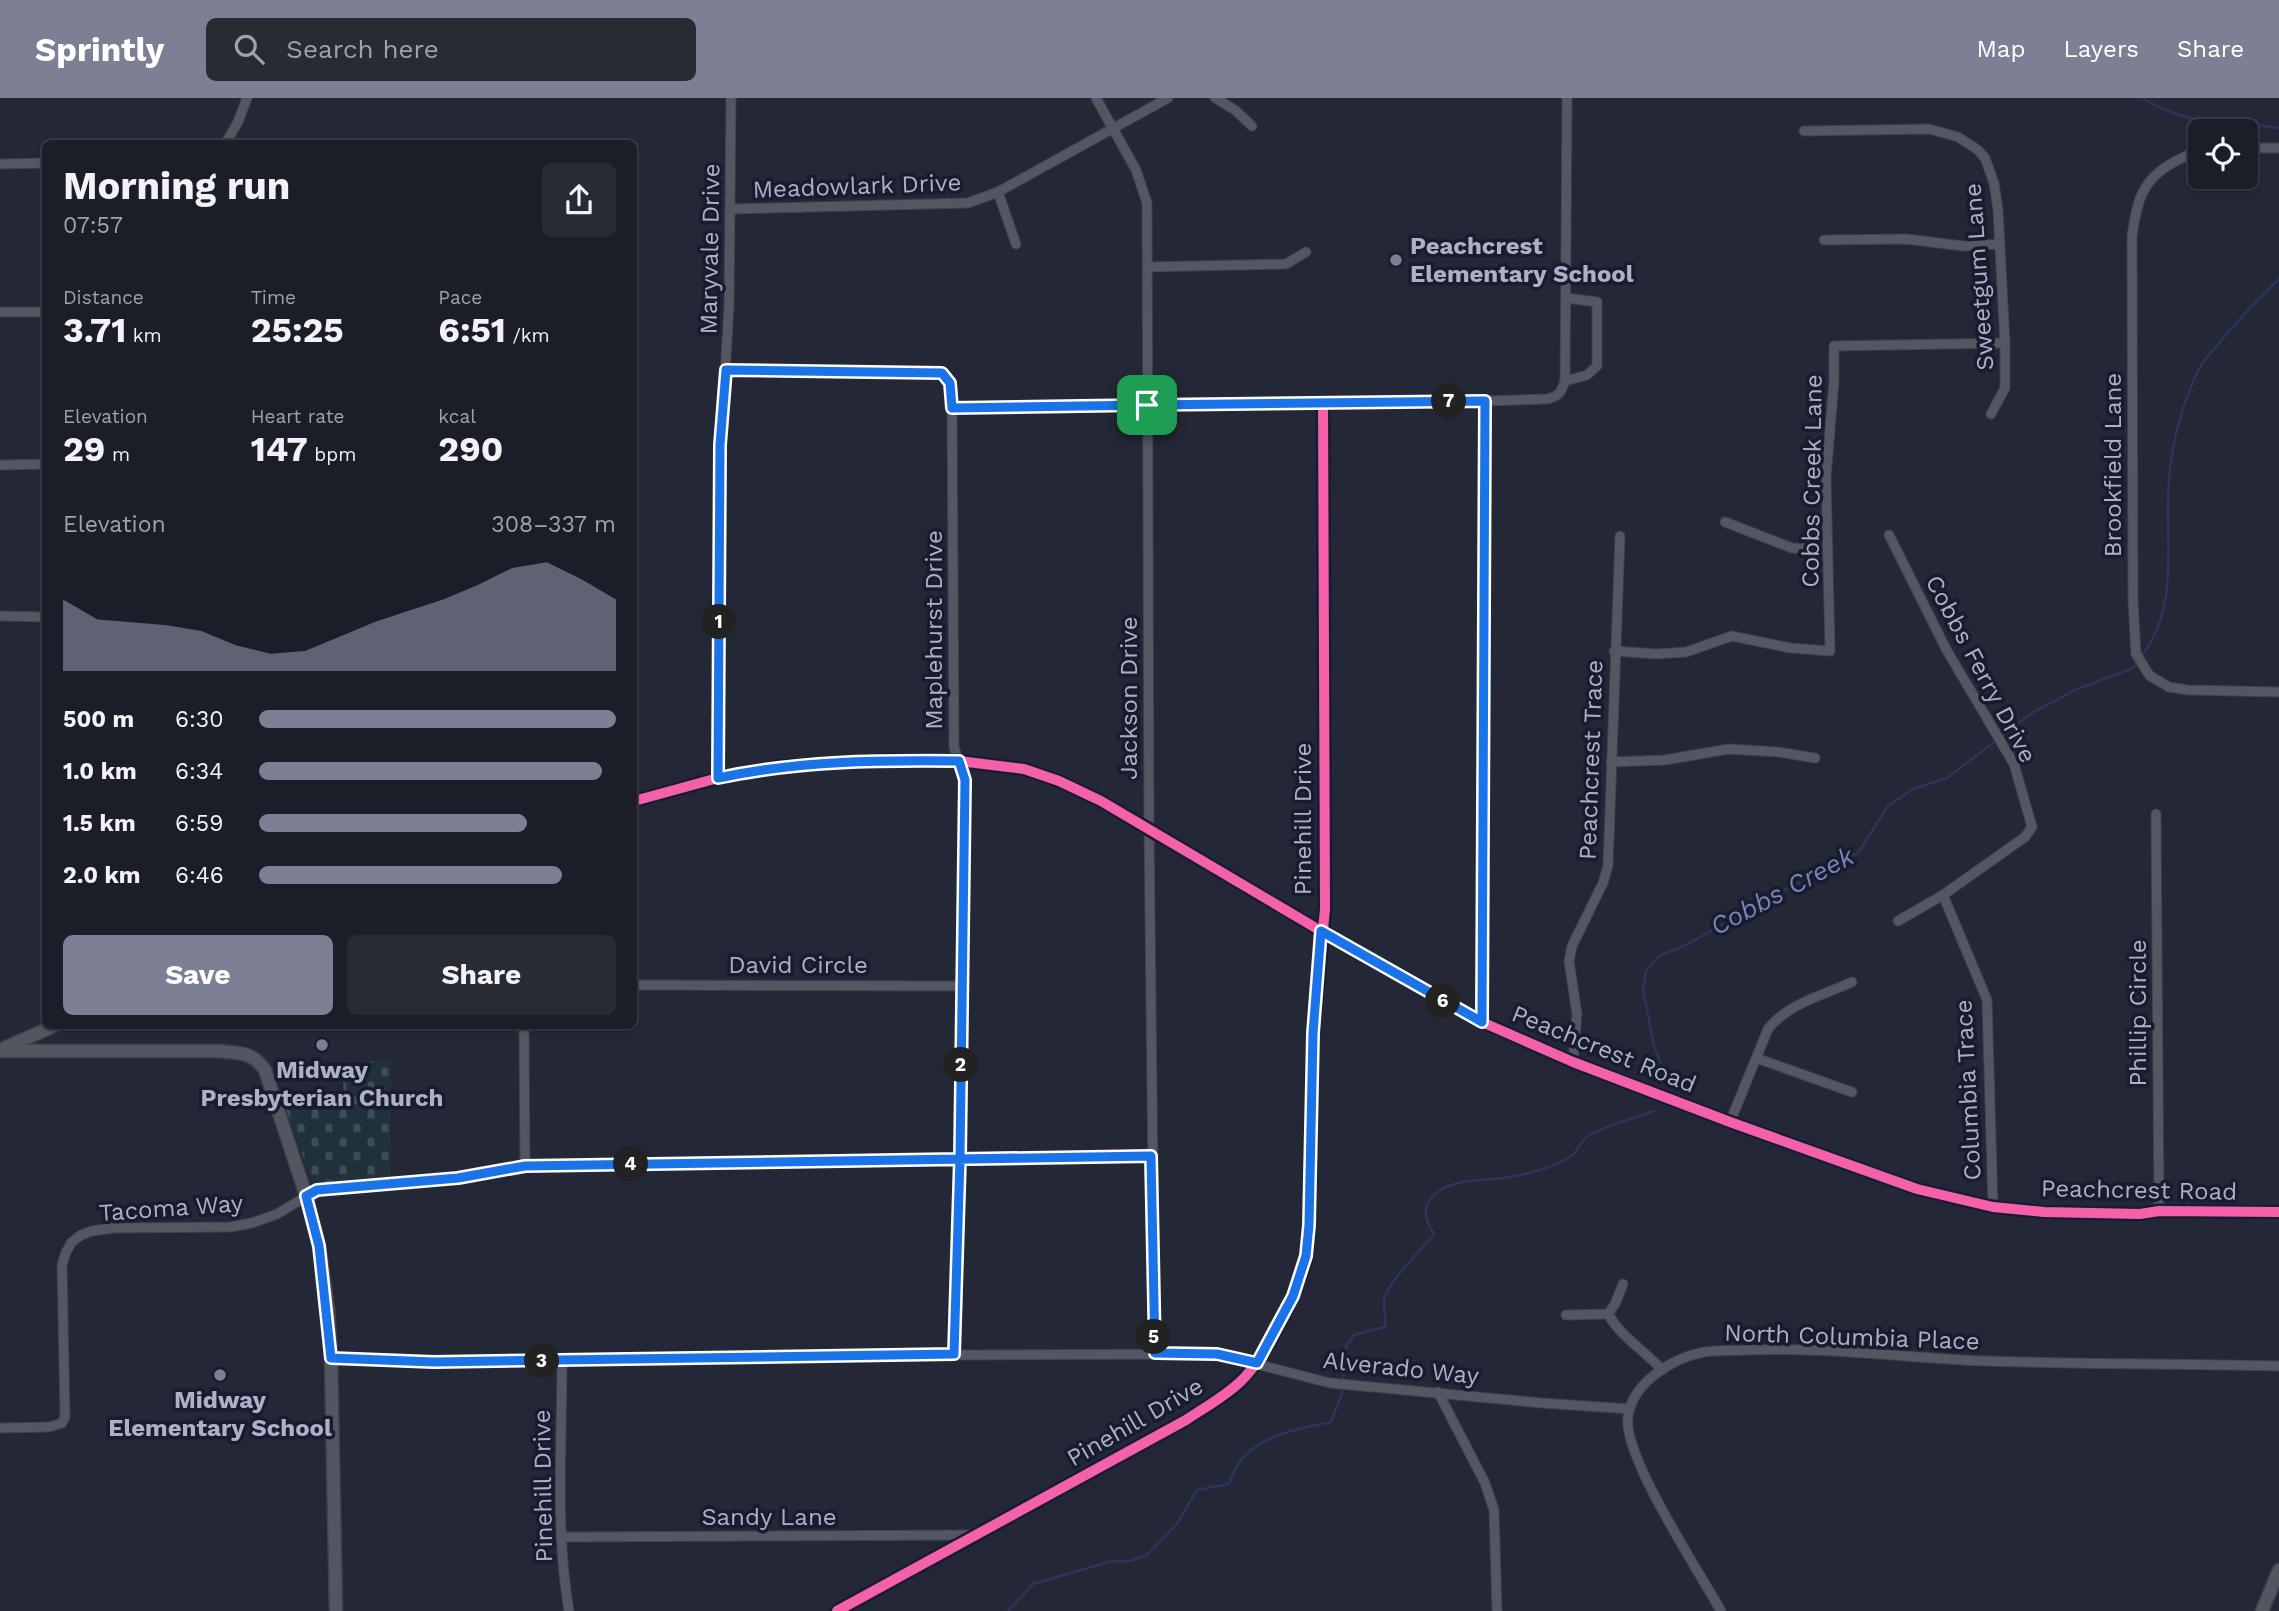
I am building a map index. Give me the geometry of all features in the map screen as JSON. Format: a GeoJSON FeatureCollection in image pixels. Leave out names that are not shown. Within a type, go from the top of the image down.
{"type":"FeatureCollection","features":[{"type":"Feature","properties":{"kind":"street"},"geometry":{"type":"LineString","coordinates":[[227,140],[247,98]]}},
{"type":"Feature","properties":{"kind":"street","name":"Maryvale Drive"},"geometry":{"type":"LineString","coordinates":[[718,778],[720,445],[726,370],[731,98]]}},
{"type":"Feature","properties":{"kind":"street","name":"Jackson Drive"},"geometry":{"type":"LineString","coordinates":[[1096,98],[1136,170],[1144,191],[1147,212],[1151,1156],[1155,1353]]}},
{"type":"Feature","properties":{"kind":"street","name":"Meadowlark Drive"},"geometry":{"type":"LineString","coordinates":[[730,209],[968,203],[998,192],[1168,98]]}},
{"type":"Feature","properties":{"kind":"street"},"geometry":{"type":"LineString","coordinates":[[1215,98],[1235,110],[1252,126]]}},
{"type":"Feature","properties":{"kind":"street"},"geometry":{"type":"LineString","coordinates":[[952,408],[1485,401],[1547,399],[1560,394],[1565,381],[1566,346],[1567,98]]}},
{"type":"Feature","properties":{"kind":"street","name":"Sweetgum Lane"},"geometry":{"type":"LineString","coordinates":[[1804,131],[1929,130],[1958,137],[1978,150],[1990,168],[1998,210],[2005,343],[2005,388],[1991,414]]}},
{"type":"Feature","properties":{"kind":"street"},"geometry":{"type":"LineString","coordinates":[[2258,148],[2279,148]]}},
{"type":"Feature","properties":{"kind":"street","name":"Brookfield Lane"},"geometry":{"type":"LineString","coordinates":[[2188,155],[2154,174],[2143,190],[2136,208],[2132,236],[2133,601],[2136,654],[2150,676],[2169,687],[2188,691],[2279,692]]}},
{"type":"Feature","properties":{"kind":"street"},"geometry":{"type":"LineString","coordinates":[[0,164],[42,163]]}},
{"type":"Feature","properties":{"kind":"street"},"geometry":{"type":"LineString","coordinates":[[998,192],[1016,244]]}},
{"type":"Feature","properties":{"kind":"street"},"geometry":{"type":"LineString","coordinates":[[1824,240],[1906,239],[1963,246],[2000,244]]}},
{"type":"Feature","properties":{"kind":"street"},"geometry":{"type":"LineString","coordinates":[[1148,268],[1286,264],[1306,252]]}},
{"type":"Feature","properties":{"kind":"street"},"geometry":{"type":"LineString","coordinates":[[1565,381],[1587,375],[1597,366],[1597,302],[1566,298]]}},
{"type":"Feature","properties":{"kind":"street"},"geometry":{"type":"LineString","coordinates":[[0,312],[42,312]]}},
{"type":"Feature","properties":{"kind":"street","name":"Cobbs Creek Lane"},"geometry":{"type":"LineString","coordinates":[[1615,651],[1657,654],[1686,652],[1732,636],[1790,648],[1830,651],[1826,477],[1833,402],[1834,346],[2005,343]]}},
{"type":"Feature","properties":{"kind":"street","name":"Maplehurst Drive"},"geometry":{"type":"LineString","coordinates":[[726,370],[942,373],[950,383],[954,747],[965,780],[960,1158],[954,1354]]}},
{"type":"Feature","properties":{"kind":"street"},"geometry":{"type":"LineString","coordinates":[[1482,1022],[1485,401]]}},
{"type":"Feature","properties":{"kind":"street","name":"Pinehill Drive"},"geometry":{"type":"LineString","coordinates":[[836,1611],[1186,1420],[1240,1382],[1257,1363],[1293,1296],[1306,1256],[1309,1225],[1313,1033],[1325,909],[1323,403]]}},
{"type":"Feature","properties":{"kind":"street"},"geometry":{"type":"LineString","coordinates":[[0,465],[42,464]]}},
{"type":"Feature","properties":{"kind":"street"},"geometry":{"type":"LineString","coordinates":[[1725,522],[1792,548],[1828,550]]}},
{"type":"Feature","properties":{"kind":"street","name":"Cobbs Ferry Drive"},"geometry":{"type":"LineString","coordinates":[[1889,535],[1946,649],[2014,764],[2032,827],[2025,837],[1943,895],[1898,921]]}},
{"type":"Feature","properties":{"kind":"street","name":"Peachcrest Trace"},"geometry":{"type":"LineString","coordinates":[[1573,1062],[1577,1014],[1569,961],[1572,946],[1603,883],[1608,866],[1620,536]]}},
{"type":"Feature","properties":{"kind":"street"},"geometry":{"type":"LineString","coordinates":[[0,616],[42,617]]}},
{"type":"Feature","properties":{"kind":"street"},"geometry":{"type":"LineString","coordinates":[[1611,762],[1665,760],[1729,749],[1778,752],[1815,758]]}},
{"type":"Feature","properties":{"kind":"street","name":"Peachcrest Road"},"geometry":{"type":"LineString","coordinates":[[637,800],[718,778],[781,766],[894,760],[959,761],[1024,769],[1059,781],[1101,801],[1482,1022],[1573,1062],[1917,1189],[1993,1207],[2044,1212],[2279,1212]]}},
{"type":"Feature","properties":{"kind":"street","name":"Phillip Circle"},"geometry":{"type":"LineString","coordinates":[[2156,814],[2159,1211]]}},
{"type":"Feature","properties":{"kind":"street","name":"Columbia Trace"},"geometry":{"type":"LineString","coordinates":[[1943,895],[1986,1000],[1993,1207]]}},
{"type":"Feature","properties":{"kind":"street"},"geometry":{"type":"LineString","coordinates":[[1730,1122],[1768,1029],[1794,1008],[1852,982]]}},
{"type":"Feature","properties":{"kind":"street","name":"David Circle"},"geometry":{"type":"LineString","coordinates":[[637,985],[962,985]]}},
{"type":"Feature","properties":{"kind":"street"},"geometry":{"type":"LineString","coordinates":[[0,1050],[47,1029]]}},
{"type":"Feature","properties":{"kind":"street"},"geometry":{"type":"LineString","coordinates":[[524,1029],[525,1166]]}},
{"type":"Feature","properties":{"kind":"street"},"geometry":{"type":"LineString","coordinates":[[0,1050],[217,1051],[247,1054],[258,1060],[265,1070],[306,1196],[319,1246],[331,1358],[336,1611]]}},
{"type":"Feature","properties":{"kind":"street"},"geometry":{"type":"LineString","coordinates":[[1756,1058],[1852,1092]]}},
{"type":"Feature","properties":{"kind":"street"},"geometry":{"type":"LineString","coordinates":[[306,1196],[317,1190],[458,1178],[525,1166],[1151,1156]]}},
{"type":"Feature","properties":{"kind":"street","name":"Tacoma Way"},"geometry":{"type":"LineString","coordinates":[[0,1428],[49,1427],[62,1423],[65,1417],[62,1265],[65,1252],[81,1235],[113,1228],[230,1227],[277,1214],[306,1196]]}},
{"type":"Feature","properties":{"kind":"street"},"geometry":{"type":"LineString","coordinates":[[1608,1314],[1623,1284]]}},
{"type":"Feature","properties":{"kind":"street"},"geometry":{"type":"LineString","coordinates":[[1566,1315],[1608,1314]]}},
{"type":"Feature","properties":{"kind":"street"},"geometry":{"type":"LineString","coordinates":[[1608,1314],[1622,1335],[1646,1352],[1662,1370]]}},
{"type":"Feature","properties":{"kind":"street","name":"North Columbia Place"},"geometry":{"type":"LineString","coordinates":[[1630,1409],[1639,1390],[1662,1370],[1704,1352],[1778,1349],[1966,1360],[2279,1366]]}},
{"type":"Feature","properties":{"kind":"street","name":"Alverado Way"},"geometry":{"type":"LineString","coordinates":[[331,1358],[434,1362],[954,1354],[1217,1354],[1330,1383],[1542,1404],[1630,1409]]}},
{"type":"Feature","properties":{"kind":"street","name":"Pinehill Drive"},"geometry":{"type":"LineString","coordinates":[[562,1360],[561,1536],[569,1611]]}},
{"type":"Feature","properties":{"kind":"street"},"geometry":{"type":"LineString","coordinates":[[1438,1392],[1485,1483],[1494,1510],[1497,1611]]}},
{"type":"Feature","properties":{"kind":"street"},"geometry":{"type":"LineString","coordinates":[[1630,1409],[1627,1420],[1631,1437],[1647,1480],[1721,1611]]}},
{"type":"Feature","properties":{"kind":"street","name":"Sandy Lane"},"geometry":{"type":"LineString","coordinates":[[561,1536],[976,1535]]}},
{"type":"Feature","properties":{"kind":"street"},"geometry":{"type":"LineString","coordinates":[[2262,1611],[2279,1570]]}},
{"type":"Feature","properties":{"kind":"green space"},"geometry":{"type":"Polygon","coordinates":[[[391,1061],[390,1179],[313,1184],[286,1109],[344,1108],[343,1075],[350,1074],[350,1068],[363,1067],[363,1062],[391,1061]]]}},
{"type":"Feature","properties":{"kind":"waterway"},"geometry":{"type":"LineString","coordinates":[[2143,98],[2160,108],[2193,119],[2279,128]]}},
{"type":"Feature","properties":{"kind":"waterway","name":"Cobbs Creek"},"geometry":{"type":"LineString","coordinates":[[2141,657],[2162,616],[2166,594],[2170,466],[2188,394],[2204,360],[2279,279]]}},
{"type":"Feature","properties":{"kind":"waterway","name":"Cobbs Creek"},"geometry":{"type":"LineString","coordinates":[[1666,1077],[1654,1046],[1643,989],[1646,971],[1659,956],[1682,947],[1858,853],[1888,806],[1913,789],[1947,778],[2032,713],[2075,690],[2133,668],[2137,662]]}},
{"type":"Feature","properties":{"kind":"waterway","name":"Cobbs Creek"},"geometry":{"type":"LineString","coordinates":[[1008,1611],[1033,1584],[1112,1561],[1130,1561],[1147,1555],[1177,1524],[1197,1490],[1229,1484],[1238,1464],[1257,1446],[1280,1434],[1331,1422],[1342,1393],[1346,1346],[1354,1335],[1385,1327],[1384,1303],[1391,1284],[1434,1234],[1426,1215],[1427,1205],[1433,1196],[1450,1185],[1510,1177],[1550,1167],[1571,1156],[1586,1138],[1594,1133],[1654,1111]]}},
{"type":"Feature","properties":{"kind":"cycle path"},"geometry":{"type":"LineString","coordinates":[[837,1611],[1186,1420],[1221,1397],[1240,1382],[1260,1357],[1296,1288],[1308,1245],[1313,1033],[1325,909],[1323,403]]}},
{"type":"Feature","properties":{"kind":"cycle path"},"geometry":{"type":"LineString","coordinates":[[637,800],[718,778],[781,766],[894,760],[959,761],[1024,769],[1059,781],[1101,801],[1482,1022],[1573,1062],[1917,1189],[1993,1207],[2044,1212],[2279,1212]]}},
{"type":"Feature","properties":{"kind":"place","name":"Peachcrest Elementary School"},"geometry":{"type":"Point","coordinates":[1396,260]}},
{"type":"Feature","properties":{"kind":"place","name":"Midway Presbyterian Church"},"geometry":{"type":"Point","coordinates":[322,1045]}},
{"type":"Feature","properties":{"kind":"place","name":"Midway Elementary School"},"geometry":{"type":"Point","coordinates":[220,1375]}},
{"type":"Feature","properties":{"kind":"route"},"geometry":{"type":"LineString","coordinates":[[1147,405],[952,408],[950,383],[942,373],[726,370],[720,445],[718,778],[781,766],[894,760],[959,761],[965,780],[960,1158],[954,1354],[434,1362],[331,1358],[328,1309],[319,1246],[306,1196],[317,1190],[458,1178],[525,1166],[960,1158],[1151,1156],[1155,1353],[1217,1354],[1257,1363],[1293,1296],[1306,1256],[1313,1033],[1321,931],[1482,1022],[1485,401],[1147,405]]}}]}
